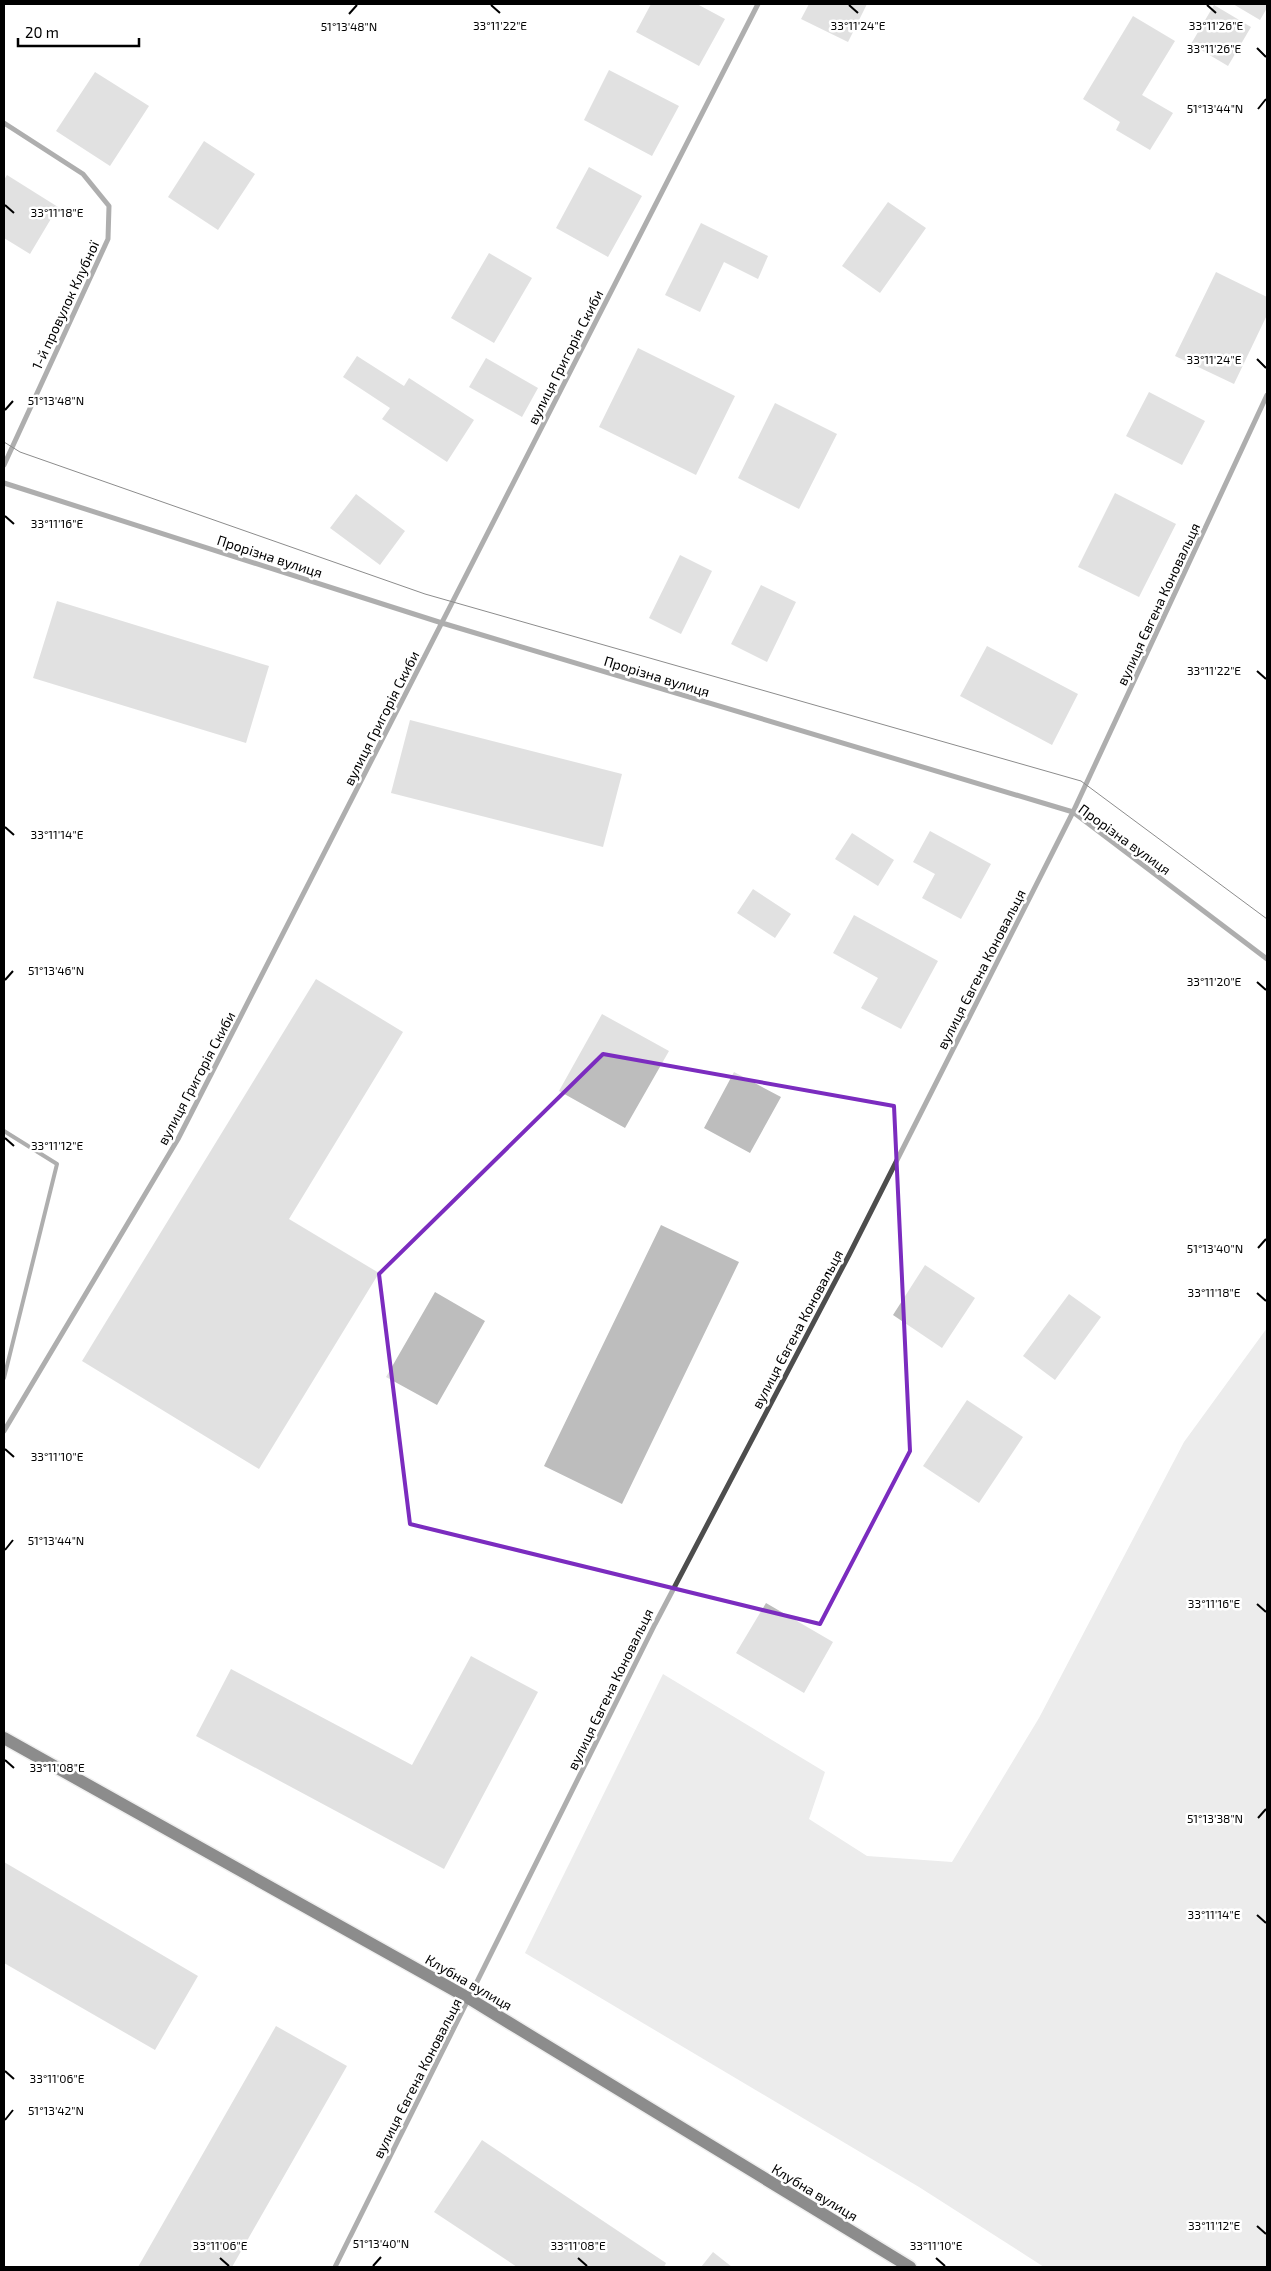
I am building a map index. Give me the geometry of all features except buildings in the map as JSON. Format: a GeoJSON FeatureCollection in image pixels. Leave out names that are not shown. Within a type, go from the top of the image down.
{"type":"FeatureCollection","features":[{"type":"Feature","properties":{"kind":"main road","name":"Клубна вулиця"},"geometry":{"type":"LineString","coordinates":[[4,1738],[470,1999],[910,2267]]}},
{"type":"Feature","properties":{"kind":"street","name":"вулиця Григорія Скиби"},"geometry":{"type":"LineString","coordinates":[[4,1431],[178,1139],[758,4]]}},
{"type":"Feature","properties":{"kind":"street","name":"1-й провулок Клубної"},"geometry":{"type":"LineString","coordinates":[[4,123],[83,174],[108,206],[108,239],[4,465]]}},
{"type":"Feature","properties":{"kind":"street","name":"вулиця Євгена Коновальця"},"geometry":{"type":"LineString","coordinates":[[335,2267],[655,1624],[849,1255],[1073,812],[1267,395]]}},
{"type":"Feature","properties":{"kind":"street","name":"Прорізна вулиця"},"geometry":{"type":"LineString","coordinates":[[4,482],[442,623],[1073,812],[1267,959]]}},
{"type":"Feature","properties":{"kind":"lane"},"geometry":{"type":"LineString","coordinates":[[4,1131],[58,1164],[4,1378]]}},
{"type":"Feature","properties":{"kind":"highlighted area"},"geometry":{"type":"Polygon","coordinates":[[[603,1054],[894,1106],[910,1451],[820,1624],[410,1524],[379,1274],[603,1054]]]}},
{"type":"Feature","properties":{"kind":"shaded area"},"geometry":{"type":"Polygon","coordinates":[[[1267,1328],[1267,2267],[1044,2267],[919,2187],[525,1953],[663,1674],[825,1772],[809,1819],[867,1856],[952,1862],[1039,1718],[1184,1442],[1267,1328]]]}},
{"type":"Feature","properties":{"kind":"tram line"},"geometry":{"type":"LineString","coordinates":[[4,442],[20,452],[425,594],[1081,781],[1267,919]]}}]}
